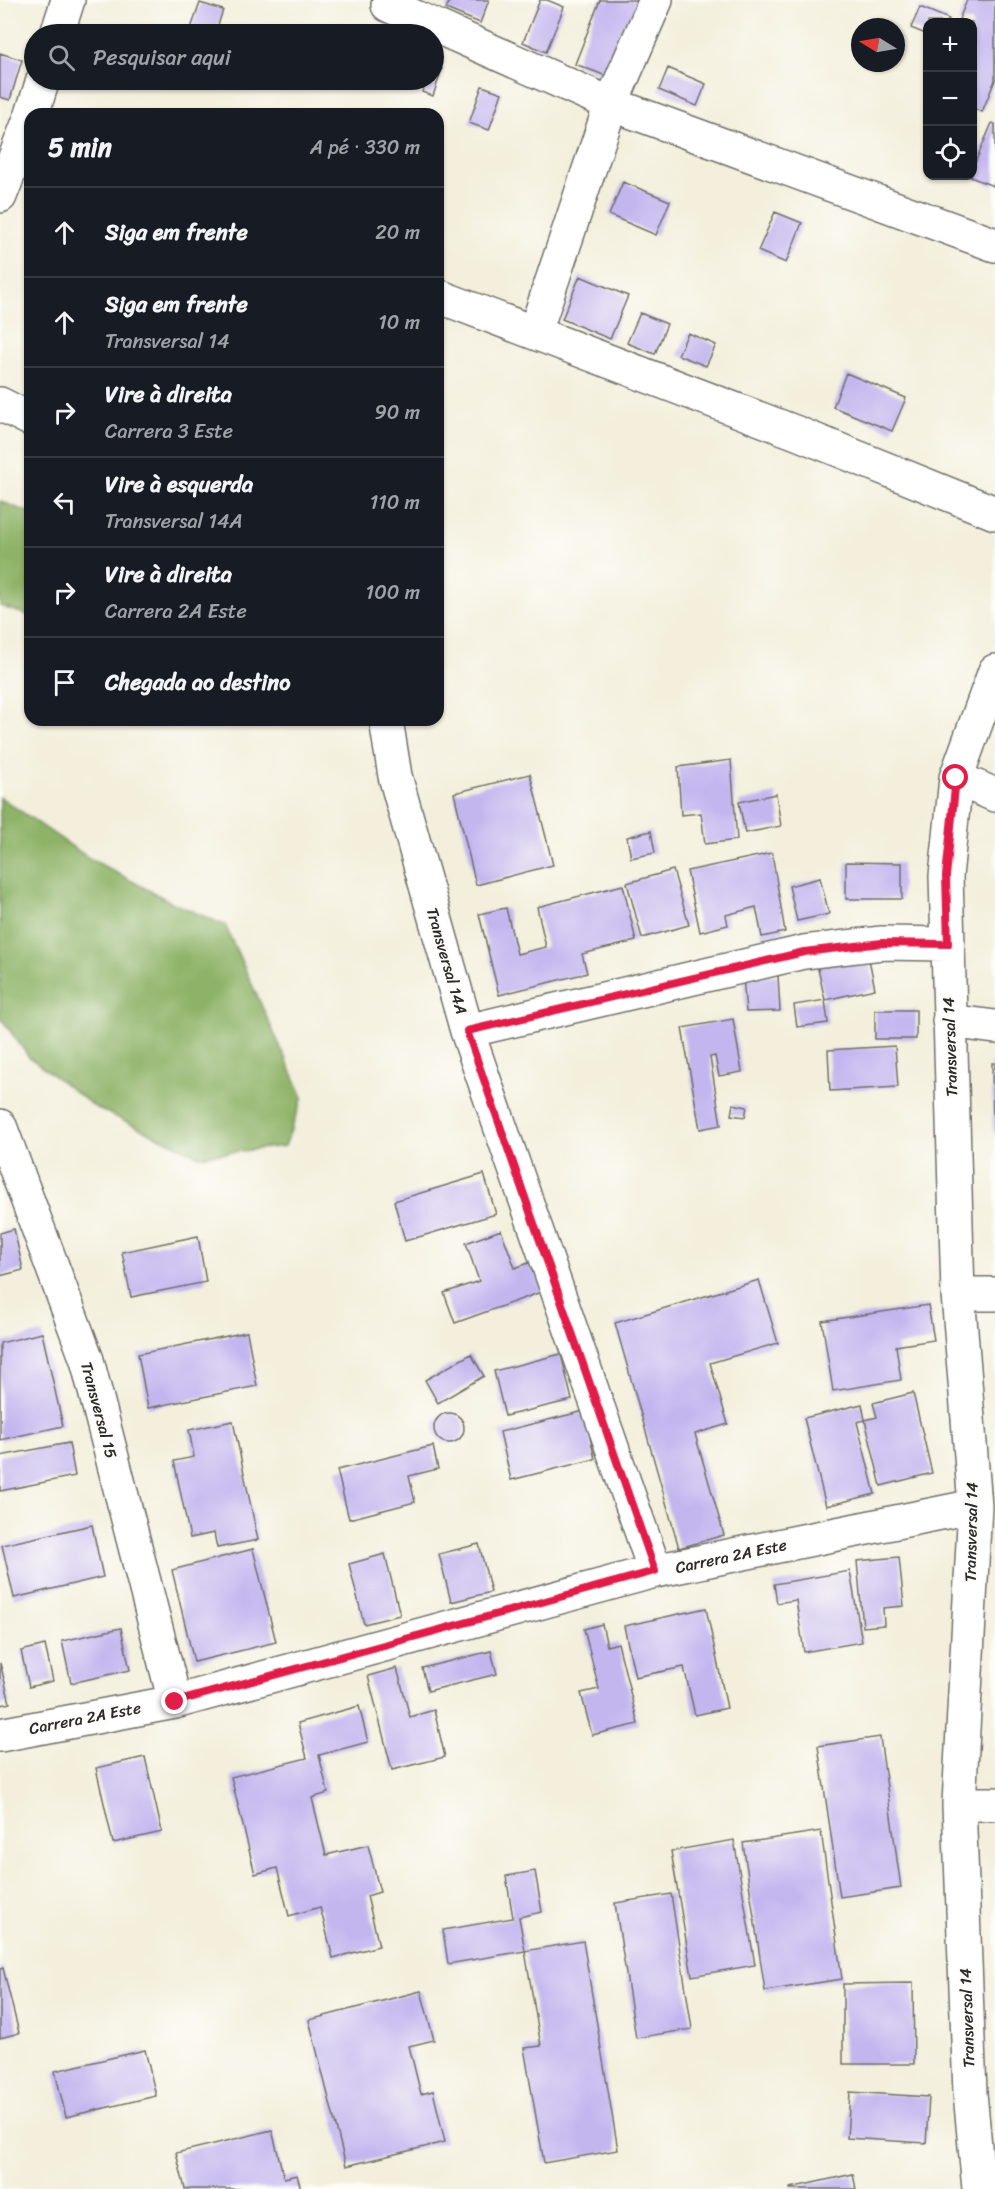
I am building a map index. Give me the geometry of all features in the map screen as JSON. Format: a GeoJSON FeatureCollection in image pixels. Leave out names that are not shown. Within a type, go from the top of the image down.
{"type":"FeatureCollection","features":[{"type":"Feature","properties":{"kind":"street"},"geometry":{"type":"LineString","coordinates":[[60,24],[68,0]]}},
{"type":"Feature","properties":{"kind":"street"},"geometry":{"type":"LineString","coordinates":[[535,332],[611,104],[656,0]]}},
{"type":"Feature","properties":{"kind":"street"},"geometry":{"type":"LineString","coordinates":[[388,5],[431,24]]}},
{"type":"Feature","properties":{"kind":"street"},"geometry":{"type":"LineString","coordinates":[[444,30],[611,104],[995,245]]}},
{"type":"Feature","properties":{"kind":"street"},"geometry":{"type":"LineString","coordinates":[[32,108],[39,90]]}},
{"type":"Feature","properties":{"kind":"street"},"geometry":{"type":"LineString","coordinates":[[0,196],[23,130]]}},
{"type":"Feature","properties":{"kind":"street"},"geometry":{"type":"LineString","coordinates":[[444,298],[797,433],[995,513]]}},
{"type":"Feature","properties":{"kind":"street"},"geometry":{"type":"LineString","coordinates":[[0,404],[24,416]]}},
{"type":"Feature","properties":{"kind":"street","name":"Transversal 14"},"geometry":{"type":"LineString","coordinates":[[979,2189],[983,2093],[959,1804],[975,1506],[958,1294],[946,876],[956,778],[995,671]]}},
{"type":"Feature","properties":{"kind":"street","name":"Transversal 14A"},"geometry":{"type":"LineString","coordinates":[[387,726],[395,776],[467,1031],[655,1571]]}},
{"type":"Feature","properties":{"kind":"street"},"geometry":{"type":"LineString","coordinates":[[956,778],[995,795]]}},
{"type":"Feature","properties":{"kind":"street"},"geometry":{"type":"LineString","coordinates":[[467,1031],[804,952],[882,943],[948,944]]}},
{"type":"Feature","properties":{"kind":"street"},"geometry":{"type":"LineString","coordinates":[[949,1021],[995,1028]]}},
{"type":"Feature","properties":{"kind":"street","name":"Transversal 15"},"geometry":{"type":"LineString","coordinates":[[0,1126],[87,1360],[175,1702]]}},
{"type":"Feature","properties":{"kind":"street"},"geometry":{"type":"LineString","coordinates":[[958,1294],[995,1294]]}},
{"type":"Feature","properties":{"kind":"street","name":"Carrera 2A Este"},"geometry":{"type":"LineString","coordinates":[[0,1734],[175,1702],[655,1571],[975,1506]]}},
{"type":"Feature","properties":{"kind":"street"},"geometry":{"type":"LineString","coordinates":[[959,1804],[995,1804]]}},
{"type":"Feature","properties":{"kind":"green space"},"geometry":{"type":"Polygon","coordinates":[[[0,501],[24,511],[24,614],[0,606],[0,501]]]}},
{"type":"Feature","properties":{"kind":"green space"},"geometry":{"type":"Polygon","coordinates":[[[0,797],[89,858],[171,902],[225,925],[303,1097],[285,1146],[199,1156],[95,1107],[29,1057],[0,1017],[0,797]]]}},
{"type":"Feature","properties":{"kind":"building"},"geometry":{"type":"Polygon","coordinates":[[[450,0],[489,0],[480,23],[446,9],[450,0]]]}},
{"type":"Feature","properties":{"kind":"building"},"geometry":{"type":"Polygon","coordinates":[[[540,0],[547,0],[564,7],[546,52],[523,42],[540,0]]]}},
{"type":"Feature","properties":{"kind":"building"},"geometry":{"type":"Polygon","coordinates":[[[600,0],[639,0],[609,77],[575,64],[600,0]]]}},
{"type":"Feature","properties":{"kind":"building"},"geometry":{"type":"Polygon","coordinates":[[[967,0],[995,0],[995,80],[982,112],[977,110],[977,18],[960,18],[967,0]]]}},
{"type":"Feature","properties":{"kind":"building"},"geometry":{"type":"Polygon","coordinates":[[[200,3],[223,10],[218,24],[193,24],[200,3]]]}},
{"type":"Feature","properties":{"kind":"building"},"geometry":{"type":"Polygon","coordinates":[[[920,7],[947,18],[923,18],[923,33],[911,28],[920,7]]]}},
{"type":"Feature","properties":{"kind":"building"},"geometry":{"type":"Polygon","coordinates":[[[0,53],[22,60],[10,100],[0,97],[0,53]]]}},
{"type":"Feature","properties":{"kind":"building"},"geometry":{"type":"Polygon","coordinates":[[[668,68],[706,84],[697,106],[659,90],[668,68]]]}},
{"type":"Feature","properties":{"kind":"building"},"geometry":{"type":"Polygon","coordinates":[[[482,86],[502,93],[489,130],[469,123],[482,86]]]}},
{"type":"Feature","properties":{"kind":"building"},"geometry":{"type":"Polygon","coordinates":[[[423,90],[435,90],[433,96],[422,92],[423,90]]]}},
{"type":"Feature","properties":{"kind":"building"},"geometry":{"type":"Polygon","coordinates":[[[992,123],[995,124],[995,180],[993,186],[977,180],[977,158],[992,123]]]}},
{"type":"Feature","properties":{"kind":"building"},"geometry":{"type":"Polygon","coordinates":[[[623,182],[670,201],[656,235],[609,215],[623,182]]]}},
{"type":"Feature","properties":{"kind":"building"},"geometry":{"type":"Polygon","coordinates":[[[775,212],[802,223],[786,263],[758,251],[775,212]]]}},
{"type":"Feature","properties":{"kind":"building"},"geometry":{"type":"Polygon","coordinates":[[[580,276],[628,296],[610,339],[562,319],[580,276]]]}},
{"type":"Feature","properties":{"kind":"building"},"geometry":{"type":"Polygon","coordinates":[[[640,313],[667,324],[655,354],[627,343],[640,313]]]}},
{"type":"Feature","properties":{"kind":"building"},"geometry":{"type":"Polygon","coordinates":[[[688,333],[716,345],[706,366],[678,355],[688,333]]]}},
{"type":"Feature","properties":{"kind":"building"},"geometry":{"type":"Polygon","coordinates":[[[846,373],[906,398],[892,431],[833,407],[846,373]]]}},
{"type":"Feature","properties":{"kind":"building"},"geometry":{"type":"Polygon","coordinates":[[[731,760],[737,840],[705,844],[701,813],[681,815],[678,767],[731,760]]]}},
{"type":"Feature","properties":{"kind":"building"},"geometry":{"type":"Polygon","coordinates":[[[530,774],[553,865],[476,885],[454,793],[530,774]]]}},
{"type":"Feature","properties":{"kind":"building"},"geometry":{"type":"Polygon","coordinates":[[[776,794],[781,826],[745,833],[739,802],[776,794]]]}},
{"type":"Feature","properties":{"kind":"building"},"geometry":{"type":"Polygon","coordinates":[[[651,831],[655,853],[631,858],[627,837],[651,831]]]}},
{"type":"Feature","properties":{"kind":"building"},"geometry":{"type":"Polygon","coordinates":[[[772,853],[785,932],[762,937],[756,907],[726,915],[728,925],[700,932],[687,871],[772,853]]]}},
{"type":"Feature","properties":{"kind":"building"},"geometry":{"type":"Polygon","coordinates":[[[846,862],[902,863],[902,899],[846,899],[846,862]]]}},
{"type":"Feature","properties":{"kind":"building"},"geometry":{"type":"Polygon","coordinates":[[[673,870],[689,925],[642,938],[627,883],[673,870]]]}},
{"type":"Feature","properties":{"kind":"building"},"geometry":{"type":"Polygon","coordinates":[[[820,878],[829,914],[797,921],[789,886],[820,878]]]}},
{"type":"Feature","properties":{"kind":"building"},"geometry":{"type":"Polygon","coordinates":[[[623,885],[636,941],[582,954],[587,973],[499,995],[479,914],[506,908],[517,954],[546,947],[537,907],[623,885]]]}},
{"type":"Feature","properties":{"kind":"building"},"geometry":{"type":"Polygon","coordinates":[[[867,949],[875,989],[825,1000],[816,960],[867,949]]]}},
{"type":"Feature","properties":{"kind":"building"},"geometry":{"type":"Polygon","coordinates":[[[778,975],[780,1011],[746,1012],[743,977],[778,975]]]}},
{"type":"Feature","properties":{"kind":"building"},"geometry":{"type":"Polygon","coordinates":[[[825,1000],[828,1023],[797,1027],[794,1005],[825,1000]]]}},
{"type":"Feature","properties":{"kind":"building"},"geometry":{"type":"Polygon","coordinates":[[[875,1010],[916,1010],[916,1039],[875,1039],[875,1010]]]}},
{"type":"Feature","properties":{"kind":"building"},"geometry":{"type":"Polygon","coordinates":[[[733,1019],[742,1072],[719,1076],[715,1056],[710,1057],[721,1125],[700,1129],[682,1028],[733,1019]]]}},
{"type":"Feature","properties":{"kind":"building"},"geometry":{"type":"Polygon","coordinates":[[[895,1046],[898,1087],[830,1091],[828,1050],[895,1046]]]}},
{"type":"Feature","properties":{"kind":"building"},"geometry":{"type":"Polygon","coordinates":[[[992,1063],[995,1063],[995,1132],[993,1132],[992,1063]]]}},
{"type":"Feature","properties":{"kind":"building"},"geometry":{"type":"Polygon","coordinates":[[[733,1104],[747,1107],[745,1117],[731,1115],[733,1104]]]}},
{"type":"Feature","properties":{"kind":"building"},"geometry":{"type":"Polygon","coordinates":[[[484,1174],[496,1214],[405,1241],[394,1201],[484,1174]]]}},
{"type":"Feature","properties":{"kind":"building"},"geometry":{"type":"Polygon","coordinates":[[[14,1229],[23,1270],[0,1276],[0,1233],[14,1229]]]}},
{"type":"Feature","properties":{"kind":"building"},"geometry":{"type":"Polygon","coordinates":[[[501,1230],[515,1268],[534,1261],[544,1291],[455,1323],[444,1293],[479,1281],[466,1243],[501,1230]]]}},
{"type":"Feature","properties":{"kind":"building"},"geometry":{"type":"Polygon","coordinates":[[[198,1236],[206,1282],[131,1297],[122,1252],[198,1236]]]}},
{"type":"Feature","properties":{"kind":"building"},"geometry":{"type":"Polygon","coordinates":[[[759,1280],[778,1343],[710,1363],[728,1424],[695,1434],[724,1535],[679,1548],[615,1323],[759,1280]]]}},
{"type":"Feature","properties":{"kind":"building"},"geometry":{"type":"Polygon","coordinates":[[[928,1305],[934,1340],[896,1346],[901,1380],[833,1391],[822,1321],[928,1305]]]}},
{"type":"Feature","properties":{"kind":"building"},"geometry":{"type":"Polygon","coordinates":[[[247,1332],[257,1386],[148,1408],[138,1354],[247,1332]]]}},
{"type":"Feature","properties":{"kind":"building"},"geometry":{"type":"Polygon","coordinates":[[[42,1333],[63,1426],[0,1440],[0,1343],[42,1333]]]}},
{"type":"Feature","properties":{"kind":"building"},"geometry":{"type":"Polygon","coordinates":[[[471,1354],[484,1376],[438,1403],[425,1380],[471,1354]]]}},
{"type":"Feature","properties":{"kind":"building"},"geometry":{"type":"Polygon","coordinates":[[[561,1354],[572,1400],[505,1416],[494,1371],[561,1354]]]}},
{"type":"Feature","properties":{"kind":"building"},"geometry":{"type":"Polygon","coordinates":[[[913,1393],[932,1473],[881,1486],[865,1420],[877,1417],[873,1403],[913,1393]]]}},
{"type":"Feature","properties":{"kind":"building"},"geometry":{"type":"Polygon","coordinates":[[[862,1404],[865,1420],[857,1422],[875,1494],[826,1506],[804,1418],[862,1404]]]}},
{"type":"Feature","properties":{"kind":"building"},"geometry":{"type":"Polygon","coordinates":[[[584,1411],[595,1459],[511,1480],[500,1432],[584,1411]]]}},
{"type":"Feature","properties":{"kind":"building"},"geometry":{"type":"Polygon","coordinates":[[[449,1413],[455,1414],[463,1422],[463,1434],[455,1442],[449,1443],[443,1442],[435,1434],[434,1428],[435,1422],[443,1414],[449,1413]]]}},
{"type":"Feature","properties":{"kind":"building"},"geometry":{"type":"Polygon","coordinates":[[[233,1421],[258,1540],[217,1548],[214,1533],[190,1538],[174,1461],[194,1457],[189,1430],[233,1421]]]}},
{"type":"Feature","properties":{"kind":"building"},"geometry":{"type":"Polygon","coordinates":[[[69,1443],[75,1476],[0,1491],[0,1456],[69,1443]]]}},
{"type":"Feature","properties":{"kind":"building"},"geometry":{"type":"Polygon","coordinates":[[[433,1446],[438,1469],[409,1476],[415,1502],[349,1519],[337,1470],[433,1446]]]}},
{"type":"Feature","properties":{"kind":"building"},"geometry":{"type":"Polygon","coordinates":[[[92,1525],[103,1577],[14,1598],[2,1545],[92,1525]]]}},
{"type":"Feature","properties":{"kind":"building"},"geometry":{"type":"Polygon","coordinates":[[[479,1544],[491,1592],[451,1602],[439,1554],[479,1544]]]}},
{"type":"Feature","properties":{"kind":"building"},"geometry":{"type":"Polygon","coordinates":[[[253,1549],[276,1642],[194,1662],[172,1570],[253,1549]]]}},
{"type":"Feature","properties":{"kind":"building"},"geometry":{"type":"Polygon","coordinates":[[[385,1554],[400,1615],[364,1624],[349,1564],[385,1554]]]}},
{"type":"Feature","properties":{"kind":"building"},"geometry":{"type":"Polygon","coordinates":[[[899,1557],[904,1606],[883,1608],[884,1625],[863,1627],[857,1561],[899,1557]]]}},
{"type":"Feature","properties":{"kind":"building"},"geometry":{"type":"Polygon","coordinates":[[[850,1571],[862,1642],[804,1652],[796,1600],[777,1603],[774,1584],[850,1571]]]}},
{"type":"Feature","properties":{"kind":"building"},"geometry":{"type":"Polygon","coordinates":[[[706,1608],[727,1708],[695,1715],[684,1667],[635,1677],[624,1626],[706,1608]]]}},
{"type":"Feature","properties":{"kind":"building"},"geometry":{"type":"Polygon","coordinates":[[[602,1624],[607,1646],[618,1643],[638,1724],[592,1735],[581,1693],[599,1689],[584,1629],[602,1624]]]}},
{"type":"Feature","properties":{"kind":"building"},"geometry":{"type":"Polygon","coordinates":[[[121,1628],[130,1670],[71,1683],[62,1641],[121,1628]]]}},
{"type":"Feature","properties":{"kind":"building"},"geometry":{"type":"Polygon","coordinates":[[[45,1645],[53,1681],[29,1687],[21,1651],[45,1645]]]}},
{"type":"Feature","properties":{"kind":"building"},"geometry":{"type":"Polygon","coordinates":[[[491,1651],[497,1674],[428,1691],[422,1668],[491,1651]]]}},
{"type":"Feature","properties":{"kind":"building"},"geometry":{"type":"Polygon","coordinates":[[[0,1663],[10,1703],[0,1705],[0,1663]]]}},
{"type":"Feature","properties":{"kind":"building"},"geometry":{"type":"Polygon","coordinates":[[[397,1668],[410,1717],[434,1710],[445,1757],[392,1770],[368,1676],[397,1668]]]}},
{"type":"Feature","properties":{"kind":"building"},"geometry":{"type":"Polygon","coordinates":[[[359,1706],[368,1742],[319,1755],[328,1793],[312,1798],[326,1855],[368,1845],[380,1892],[367,1896],[379,1946],[333,1958],[320,1907],[289,1916],[277,1868],[255,1874],[231,1777],[307,1758],[298,1723],[359,1706]]]}},
{"type":"Feature","properties":{"kind":"building"},"geometry":{"type":"Polygon","coordinates":[[[880,1737],[901,1888],[840,1897],[818,1746],[880,1737]]]}},
{"type":"Feature","properties":{"kind":"building"},"geometry":{"type":"Polygon","coordinates":[[[145,1757],[162,1832],[113,1843],[96,1768],[145,1757]]]}},
{"type":"Feature","properties":{"kind":"building"},"geometry":{"type":"Polygon","coordinates":[[[821,1831],[842,1979],[765,1991],[743,1843],[821,1831]]]}},
{"type":"Feature","properties":{"kind":"building"},"geometry":{"type":"Polygon","coordinates":[[[734,1840],[755,1965],[692,1976],[671,1851],[734,1840]]]}},
{"type":"Feature","properties":{"kind":"building"},"geometry":{"type":"Polygon","coordinates":[[[535,1871],[542,1912],[519,1917],[525,1951],[448,1964],[443,1930],[513,1918],[506,1876],[535,1871]]]}},
{"type":"Feature","properties":{"kind":"building"},"geometry":{"type":"Polygon","coordinates":[[[671,1894],[692,2029],[636,2038],[615,1903],[671,1894]]]}},
{"type":"Feature","properties":{"kind":"building"},"geometry":{"type":"Polygon","coordinates":[[[583,1941],[618,2150],[544,2163],[524,2048],[541,2046],[525,1951],[583,1941]]]}},
{"type":"Feature","properties":{"kind":"building"},"geometry":{"type":"Polygon","coordinates":[[[3,1968],[19,2033],[0,2038],[0,1969],[3,1968]]]}},
{"type":"Feature","properties":{"kind":"building"},"geometry":{"type":"Polygon","coordinates":[[[913,1983],[914,2064],[843,2064],[843,1984],[913,1983]]]}},
{"type":"Feature","properties":{"kind":"building"},"geometry":{"type":"Polygon","coordinates":[[[421,1991],[434,2040],[409,2046],[421,2094],[433,2091],[445,2142],[346,2166],[309,2020],[421,1991]]]}},
{"type":"Feature","properties":{"kind":"building"},"geometry":{"type":"Polygon","coordinates":[[[145,2050],[156,2096],[66,2117],[55,2071],[145,2050]]]}},
{"type":"Feature","properties":{"kind":"building"},"geometry":{"type":"Polygon","coordinates":[[[850,2092],[929,2097],[926,2143],[847,2138],[850,2092]]]}},
{"type":"Feature","properties":{"kind":"building"},"geometry":{"type":"Polygon","coordinates":[[[272,2130],[284,2178],[297,2175],[301,2189],[185,2189],[176,2153],[272,2130]]]}},
{"type":"Feature","properties":{"kind":"building"},"geometry":{"type":"Polygon","coordinates":[[[853,2174],[856,2189],[790,2189],[790,2188],[853,2174]]]}},
{"type":"Feature","properties":{"kind":"route"},"geometry":{"type":"LineString","coordinates":[[175,1702],[655,1571],[467,1031],[804,952],[882,943],[948,944],[946,876],[956,778]]}}]}
